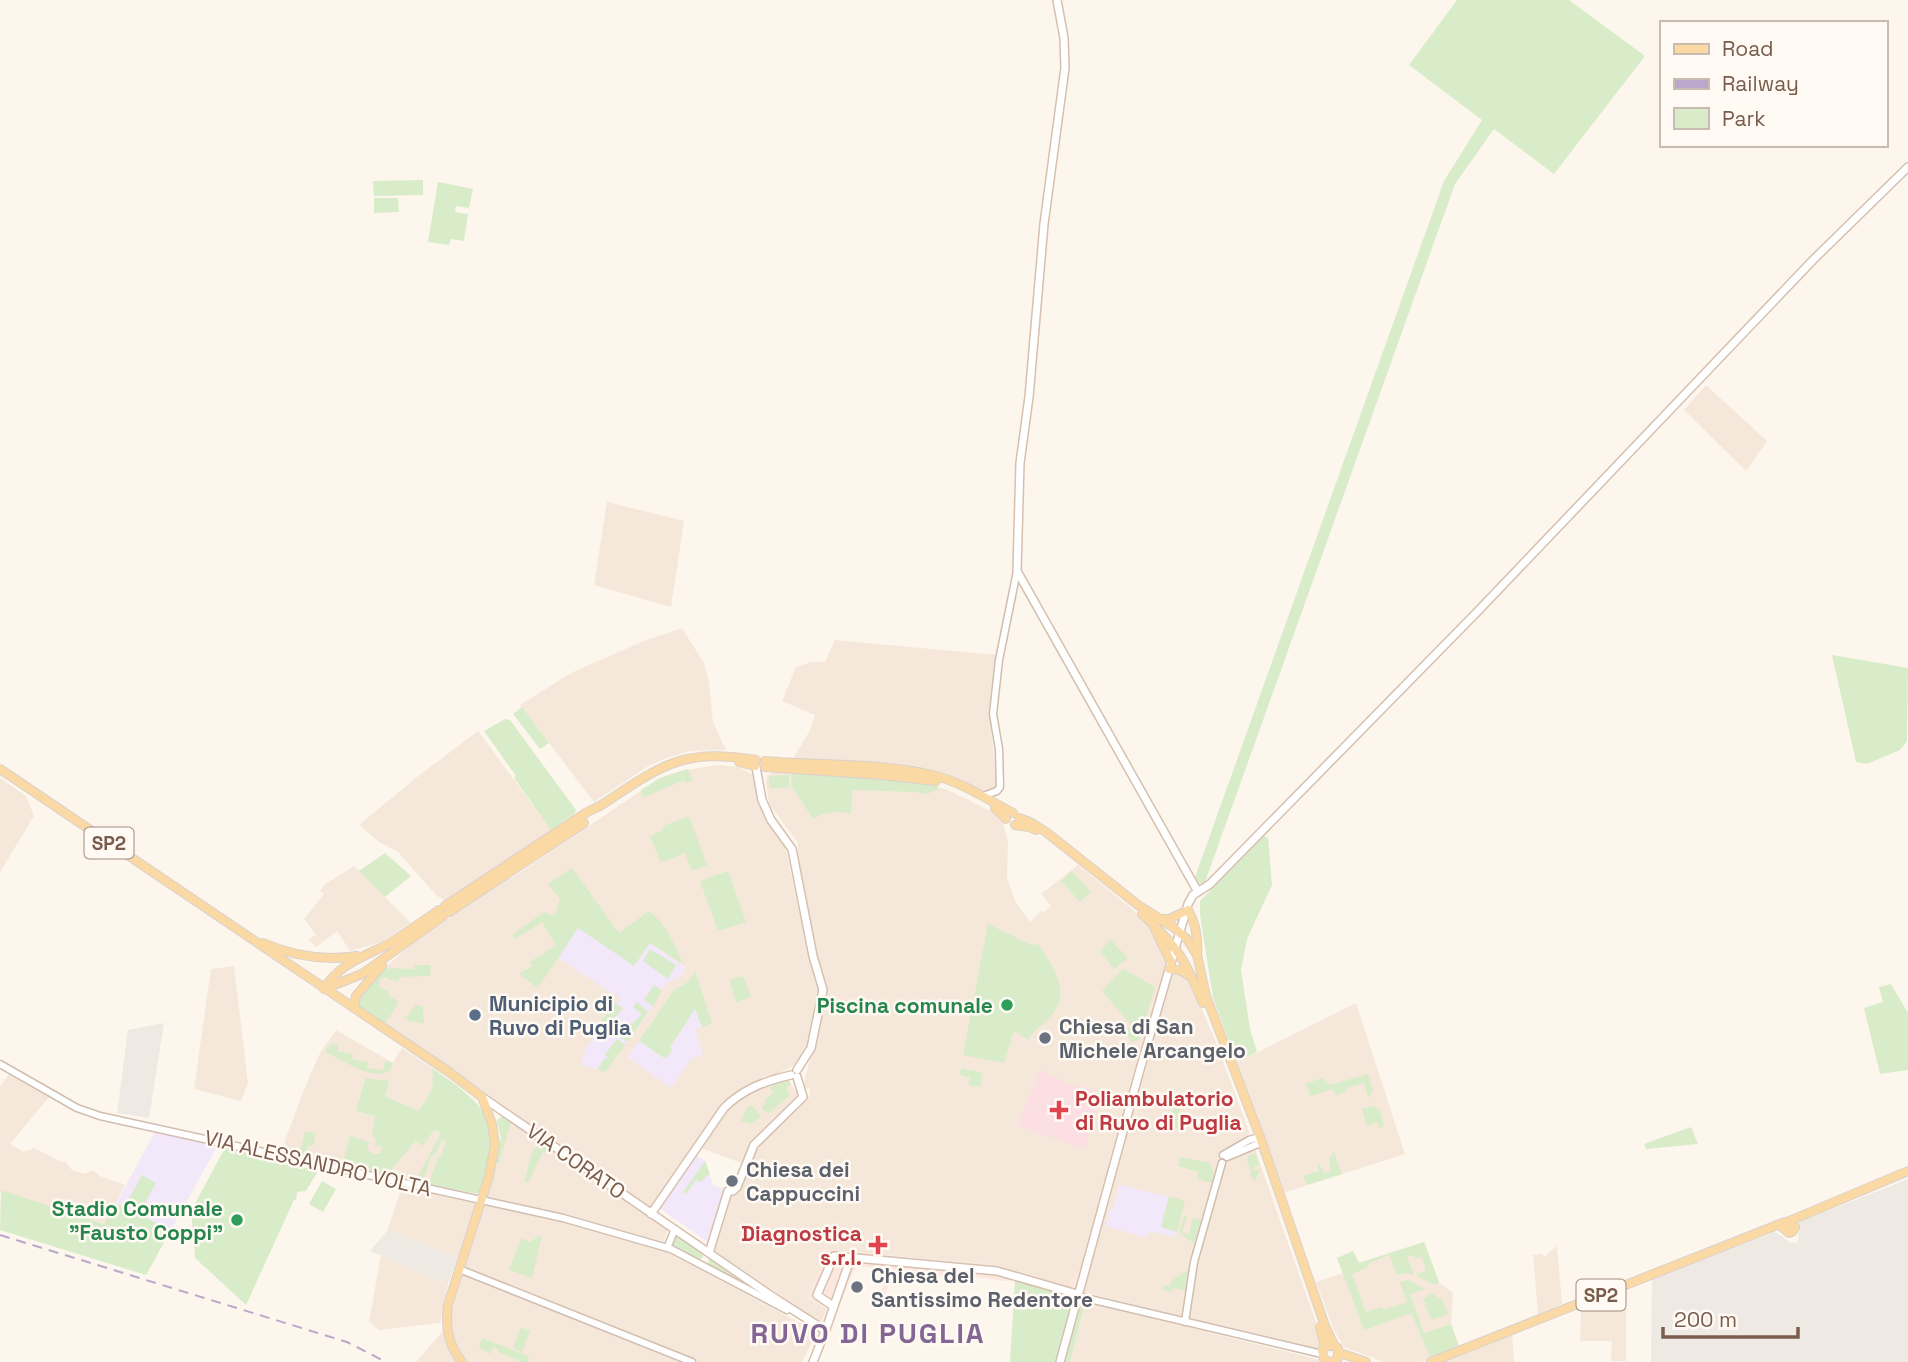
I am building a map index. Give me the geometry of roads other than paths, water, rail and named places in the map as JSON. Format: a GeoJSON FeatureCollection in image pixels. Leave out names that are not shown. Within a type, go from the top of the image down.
{"type":"FeatureCollection","features":[{"type":"Feature","properties":{"kind":"main road"},"geometry":{"type":"LineString","coordinates":[[1057,0],[1064,38],[1065,68],[1044,224],[1029,397],[1020,463],[1017,571],[1197,893]]}},
{"type":"Feature","properties":{"kind":"main road"},"geometry":{"type":"LineString","coordinates":[[1060,1362],[1170,965],[1193,895],[1210,884],[1479,610],[1813,260],[1908,167]]}},
{"type":"Feature","properties":{"kind":"main road"},"geometry":{"type":"LineString","coordinates":[[324,989],[340,970],[363,955],[444,911],[635,786],[680,764],[716,760],[939,781],[1013,819],[1030,822],[1046,832],[1156,921],[1176,947],[1194,979],[1258,1139]]}},
{"type":"Feature","properties":{"kind":"main road"},"geometry":{"type":"LineString","coordinates":[[651,1214],[724,1108],[743,1092],[768,1080],[795,1074],[811,1048],[823,990],[813,956],[792,849],[771,820],[762,800],[760,765]]}},
{"type":"Feature","properties":{"kind":"main road"},"geometry":{"type":"LineString","coordinates":[[760,765],[894,769],[935,776],[953,781],[983,796],[1002,807],[1013,819]]}},
{"type":"Feature","properties":{"kind":"main road","name":"SP2"},"geometry":{"type":"LineString","coordinates":[[0,769],[324,989]]}},
{"type":"Feature","properties":{"kind":"main road"},"geometry":{"type":"LineString","coordinates":[[1156,921],[1172,918],[1189,908]]}},
{"type":"Feature","properties":{"kind":"main road"},"geometry":{"type":"LineString","coordinates":[[1189,908],[1195,927],[1197,955],[1206,996],[1293,1236],[1331,1355]]}},
{"type":"Feature","properties":{"kind":"main road"},"geometry":{"type":"LineString","coordinates":[[324,989],[362,974],[444,911]]}},
{"type":"Feature","properties":{"kind":"main road"},"geometry":{"type":"LineString","coordinates":[[1156,921],[1181,932],[1197,955]]}},
{"type":"Feature","properties":{"kind":"main road"},"geometry":{"type":"LineString","coordinates":[[1156,921],[1170,965],[1194,979]]}},
{"type":"Feature","properties":{"kind":"main road"},"geometry":{"type":"LineString","coordinates":[[244,934],[302,955],[332,958],[363,955]]}},
{"type":"Feature","properties":{"kind":"main road"},"geometry":{"type":"LineString","coordinates":[[354,1008],[356,996],[395,951]]}},
{"type":"Feature","properties":{"kind":"main road"},"geometry":{"type":"LineString","coordinates":[[324,989],[482,1097],[492,1124],[494,1156],[448,1305],[446,1322],[449,1339],[462,1362]]}},
{"type":"Feature","properties":{"kind":"main road"},"geometry":{"type":"LineString","coordinates":[[709,1253],[729,1191],[737,1187],[754,1145],[803,1097],[795,1074]]}},
{"type":"Feature","properties":{"kind":"main road","name":"VIA CORATO"},"geometry":{"type":"LineString","coordinates":[[482,1097],[673,1227],[772,1299],[824,1331]]}},
{"type":"Feature","properties":{"kind":"main road"},"geometry":{"type":"LineString","coordinates":[[492,1124],[499,1114],[506,1113]]}},
{"type":"Feature","properties":{"kind":"main road","name":"SP2"},"geometry":{"type":"LineString","coordinates":[[1431,1362],[1770,1228],[1788,1225],[1803,1215],[1908,1171]]}},
{"type":"Feature","properties":{"kind":"main road"},"geometry":{"type":"LineString","coordinates":[[833,1306],[817,1296],[834,1256],[1005,1274],[1078,1296]]}},
{"type":"Feature","properties":{"kind":"main road"},"geometry":{"type":"LineString","coordinates":[[813,1362],[851,1258]]}},
{"type":"Feature","properties":{"kind":"main road"},"geometry":{"type":"LineString","coordinates":[[1331,1355],[1349,1362]]}},
{"type":"Feature","properties":{"kind":"main road"},"geometry":{"type":"LineString","coordinates":[[1331,1355],[1366,1362]]}},
{"type":"Feature","properties":{"kind":"street"},"geometry":{"type":"LineString","coordinates":[[1002,807],[999,749],[993,714],[999,660],[1017,571]]}},
{"type":"Feature","properties":{"kind":"street"},"geometry":{"type":"LineString","coordinates":[[983,796],[998,791],[1000,787]]}},
{"type":"Feature","properties":{"kind":"street","name":"VIA ALESSANDRO VOLTA"},"geometry":{"type":"LineString","coordinates":[[0,1064],[85,1111],[383,1180],[570,1219],[667,1248],[772,1299]]}},
{"type":"Feature","properties":{"kind":"street"},"geometry":{"type":"LineString","coordinates":[[1185,1322],[1194,1262],[1224,1158],[1258,1139]]}},
{"type":"Feature","properties":{"kind":"street"},"geometry":{"type":"LineString","coordinates":[[667,1248],[673,1227]]}},
{"type":"Feature","properties":{"kind":"street"},"geometry":{"type":"LineString","coordinates":[[460,1269],[692,1362]]}},
{"type":"Feature","properties":{"kind":"street"},"geometry":{"type":"LineString","coordinates":[[1078,1296],[1331,1355]]}},
{"type":"Feature","properties":{"kind":"railway"},"geometry":{"type":"LineString","coordinates":[[0,1235],[347,1342],[386,1362]]}},
{"type":"Feature","properties":{"kind":"place","name":"Piscina comunale"},"geometry":{"type":"Point","coordinates":[1007,1005]}},
{"type":"Feature","properties":{"kind":"place","name":"Municipio di Ruvo di Puglia"},"geometry":{"type":"Point","coordinates":[475,1015]}},
{"type":"Feature","properties":{"kind":"place","name":"Chiesa di San Michele Arcangelo"},"geometry":{"type":"Point","coordinates":[1045,1038]}},
{"type":"Feature","properties":{"kind":"place","name":"Poliambulatorio di Ruvo di Puglia"},"geometry":{"type":"Point","coordinates":[1059,1110]}},
{"type":"Feature","properties":{"kind":"place","name":"Chiesa dei Cappuccini"},"geometry":{"type":"Point","coordinates":[732,1181]}},
{"type":"Feature","properties":{"kind":"place","name":"Stadio Comunale \"Fausto Coppi\""},"geometry":{"type":"Point","coordinates":[237,1220]}},
{"type":"Feature","properties":{"kind":"place","name":"Diagnostica s.r.l."},"geometry":{"type":"Point","coordinates":[878,1245]}},
{"type":"Feature","properties":{"kind":"place","name":"Chiesa del Santissimo Redentore"},"geometry":{"type":"Point","coordinates":[857,1287]}},
{"type":"Feature","properties":{"kind":"district","name":"RUVO DI PUGLIA"},"geometry":{"type":"Point","coordinates":[868,1333]}}]}
